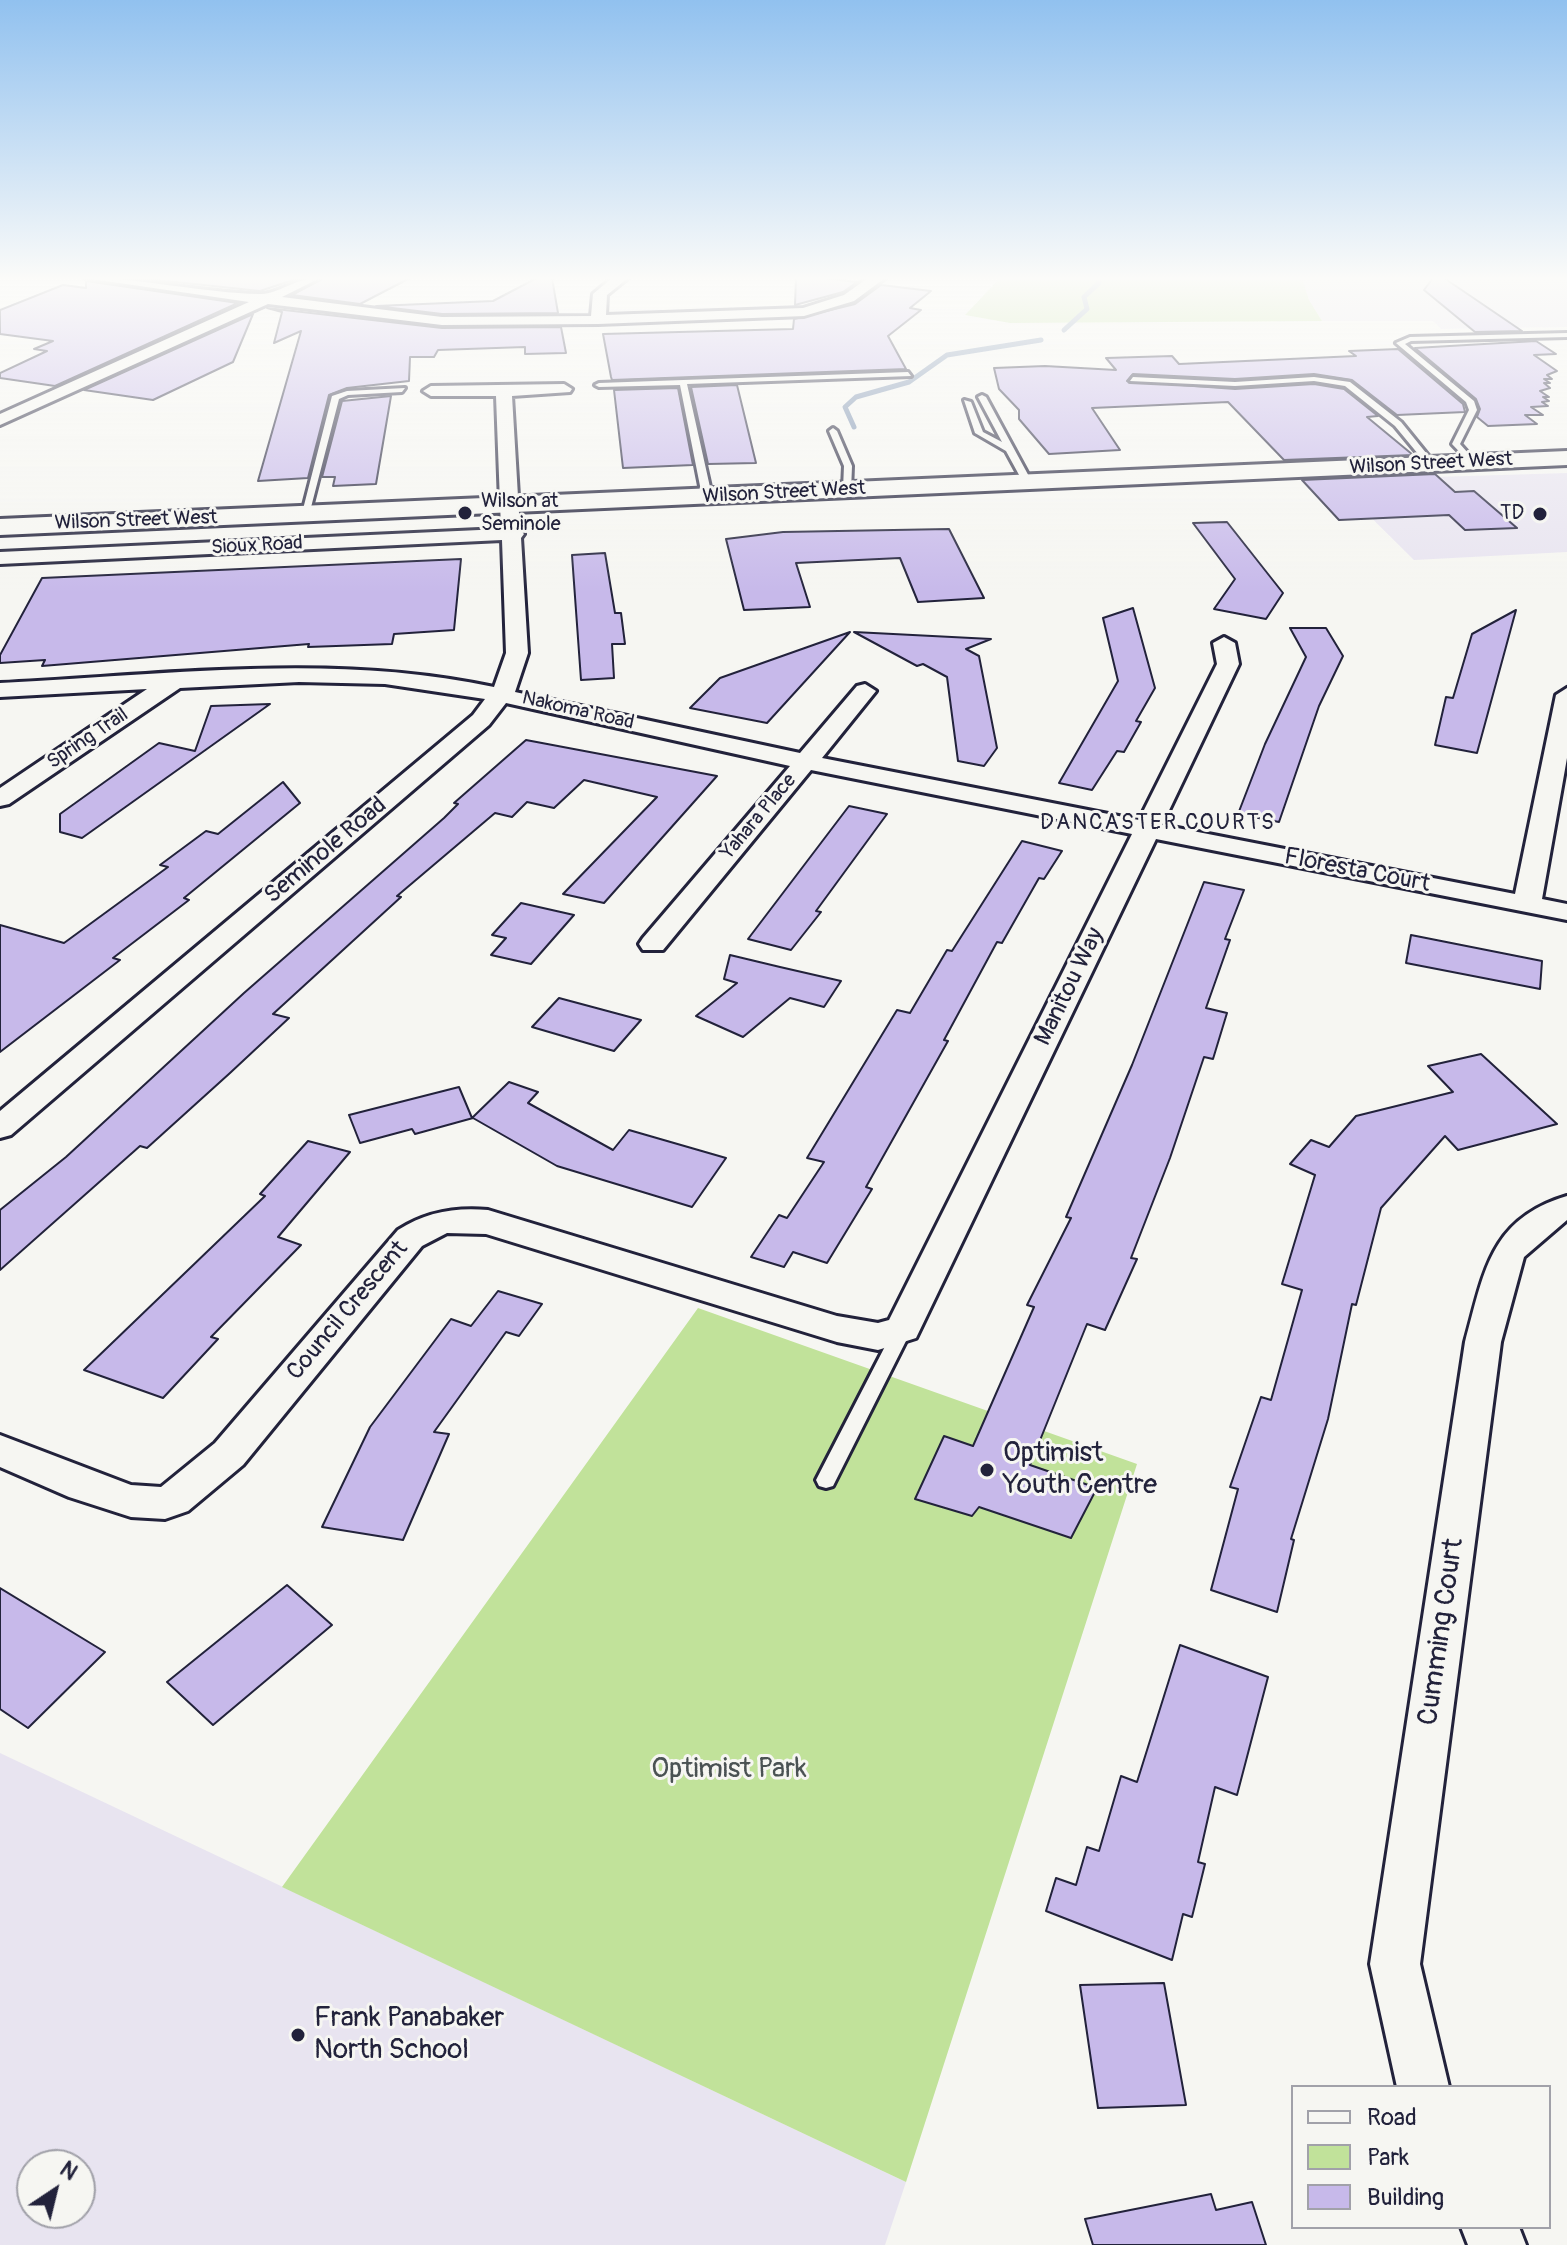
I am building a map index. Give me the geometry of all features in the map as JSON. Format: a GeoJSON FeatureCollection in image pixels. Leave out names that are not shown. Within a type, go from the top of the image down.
{"type":"FeatureCollection","features":[{"type":"Feature","properties":{"kind":"main road","name":"Wilson Street West"},"geometry":{"type":"LineString","coordinates":[[0,527],[1567,458]]}},
{"type":"Feature","properties":{"kind":"street"},"geometry":{"type":"LineString","coordinates":[[0,420],[83,383]]}},
{"type":"Feature","properties":{"kind":"street"},"geometry":{"type":"LineString","coordinates":[[431,391],[564,389]]}},
{"type":"Feature","properties":{"kind":"street","name":"Seminole Road"},"geometry":{"type":"LineString","coordinates":[[0,1128],[481,720],[503,694],[517,653],[514,534],[508,506],[504,391]]}},
{"type":"Feature","properties":{"kind":"street","name":"Sioux Road"},"geometry":{"type":"LineString","coordinates":[[0,558],[514,534]]}},
{"type":"Feature","properties":{"kind":"street","name":"Manitou Way"},"geometry":{"type":"LineString","coordinates":[[891,1333],[1228,664],[1224,643]]}},
{"type":"Feature","properties":{"kind":"street","name":"Nakoma Road"},"geometry":{"type":"LineString","coordinates":[[0,690],[177,679],[299,675],[385,677],[503,694],[806,762],[1147,829]]}},
{"type":"Feature","properties":{"kind":"street","name":"Spring Trail"},"geometry":{"type":"LineString","coordinates":[[0,799],[177,679]]}},
{"type":"Feature","properties":{"kind":"street","name":"Yahara Place"},"geometry":{"type":"LineString","coordinates":[[653,944],[865,691]]}},
{"type":"Feature","properties":{"kind":"street"},"geometry":{"type":"LineString","coordinates":[[1527,904],[1567,695]]}},
{"type":"Feature","properties":{"kind":"street","name":"Floresta Court"},"geometry":{"type":"LineString","coordinates":[[1147,829],[1567,912]]}},
{"type":"Feature","properties":{"kind":"street","name":"Cumming Court"},"geometry":{"type":"LineString","coordinates":[[1423,2085],[1395,1964],[1483,1342],[1508,1252],[1549,1214],[1567,1208]]}},
{"type":"Feature","properties":{"kind":"street","name":"Council Crescent"},"geometry":{"type":"LineString","coordinates":[[0,1450],[112,1497],[162,1504],[196,1485],[229,1454],[410,1238],[430,1224],[462,1219],[488,1222],[837,1329],[891,1333]]}},
{"type":"Feature","properties":{"kind":"lane"},"geometry":{"type":"LineString","coordinates":[[599,385],[662,383]]}},
{"type":"Feature","properties":{"kind":"lane"},"geometry":{"type":"LineString","coordinates":[[683,383],[707,496]]}},
{"type":"Feature","properties":{"kind":"lane"},"geometry":{"type":"LineString","coordinates":[[1210,383],[1254,383]]}},
{"type":"Feature","properties":{"kind":"lane"},"geometry":{"type":"LineString","coordinates":[[1339,383],[1347,384],[1398,424],[1431,464]]}},
{"type":"Feature","properties":{"kind":"lane"},"geometry":{"type":"LineString","coordinates":[[1448,383],[1470,401],[1473,410],[1456,444],[1472,462]]}},
{"type":"Feature","properties":{"kind":"lane"},"geometry":{"type":"LineString","coordinates":[[304,515],[335,398],[347,393],[402,390]]}},
{"type":"Feature","properties":{"kind":"lane"},"geometry":{"type":"LineString","coordinates":[[982,397],[1027,482]]}},
{"type":"Feature","properties":{"kind":"lane"},"geometry":{"type":"LineString","coordinates":[[967,402],[979,433],[1009,450]]}},
{"type":"Feature","properties":{"kind":"lane"},"geometry":{"type":"LineString","coordinates":[[833,431],[848,466],[848,489]]}},
{"type":"Feature","properties":{"kind":"lane","name":"Manitou Way"},"geometry":{"type":"LineString","coordinates":[[826,1480],[891,1333]]}},
{"type":"Feature","properties":{"kind":"shaded area"},"geometry":{"type":"Polygon","coordinates":[[[1567,473],[1567,552],[1414,560],[1333,480],[1567,473]]]}},
{"type":"Feature","properties":{"kind":"shaded area","name":"Frank Panabaker North School"},"geometry":{"type":"Polygon","coordinates":[[[0,1753],[906,2182],[885,2245],[0,2245],[0,1753]]]}},
{"type":"Feature","properties":{"kind":"green space","name":"Optimist Park"},"geometry":{"type":"Polygon","coordinates":[[[698,1308],[1137,1464],[906,2182],[282,1887],[698,1308]]]}},
{"type":"Feature","properties":{"kind":"building"},"geometry":{"type":"Polygon","coordinates":[[[33,383],[62,383],[55,386],[33,383]]]}},
{"type":"Feature","properties":{"kind":"building"},"geometry":{"type":"Polygon","coordinates":[[[100,383],[189,383],[153,400],[84,390],[100,383]]]}},
{"type":"Feature","properties":{"kind":"building"},"geometry":{"type":"Polygon","coordinates":[[[286,383],[393,383],[347,388],[329,395],[308,478],[258,481],[286,383]]]}},
{"type":"Feature","properties":{"kind":"building"},"geometry":{"type":"Polygon","coordinates":[[[998,383],[1151,383],[1235,389],[1314,384],[1344,389],[1378,416],[1367,417],[1413,455],[1284,460],[1228,402],[1092,408],[1120,450],[1049,454],[1019,419],[1019,410],[999,389],[998,383]]]}},
{"type":"Feature","properties":{"kind":"building"},"geometry":{"type":"Polygon","coordinates":[[[1356,383],[1438,383],[1463,404],[1465,412],[1397,415],[1356,383]]]}},
{"type":"Feature","properties":{"kind":"building"},"geometry":{"type":"Polygon","coordinates":[[[1457,383],[1550,383],[1544,383],[1550,388],[1540,391],[1549,397],[1543,397],[1549,401],[1542,402],[1548,406],[1531,407],[1543,415],[1525,415],[1537,424],[1488,426],[1477,417],[1480,409],[1476,399],[1457,383]]]}},
{"type":"Feature","properties":{"kind":"building"},"geometry":{"type":"Polygon","coordinates":[[[737,385],[756,463],[708,464],[691,387],[737,385]]]}},
{"type":"Feature","properties":{"kind":"building"},"geometry":{"type":"Polygon","coordinates":[[[678,388],[693,465],[623,468],[614,390],[678,388]]]}},
{"type":"Feature","properties":{"kind":"building"},"geometry":{"type":"Polygon","coordinates":[[[391,396],[376,484],[333,486],[335,477],[322,477],[342,401],[391,396]]]}},
{"type":"Feature","properties":{"kind":"building"},"geometry":{"type":"Polygon","coordinates":[[[1435,474],[1455,492],[1474,491],[1517,528],[1465,530],[1449,515],[1339,520],[1302,480],[1435,474]]]}},
{"type":"Feature","properties":{"kind":"building"},"geometry":{"type":"Polygon","coordinates":[[[1227,522],[1283,593],[1266,619],[1214,609],[1235,579],[1193,523],[1227,522]]]}},
{"type":"Feature","properties":{"kind":"building"},"geometry":{"type":"Polygon","coordinates":[[[949,529],[984,598],[918,602],[900,558],[796,563],[810,607],[744,610],[726,539],[783,532],[949,529]]]}},
{"type":"Feature","properties":{"kind":"building"},"geometry":{"type":"Polygon","coordinates":[[[605,553],[615,613],[621,613],[625,644],[612,644],[614,678],[581,680],[572,555],[605,553]]]}},
{"type":"Feature","properties":{"kind":"building"},"geometry":{"type":"Polygon","coordinates":[[[461,559],[454,630],[394,634],[392,644],[308,647],[309,644],[42,666],[45,660],[0,663],[0,655],[42,578],[461,559]]]}},
{"type":"Feature","properties":{"kind":"building"},"geometry":{"type":"Polygon","coordinates":[[[1133,608],[1155,688],[1136,721],[1141,722],[1124,752],[1117,751],[1092,790],[1059,783],[1118,681],[1103,618],[1133,608]]]}},
{"type":"Feature","properties":{"kind":"building"},"geometry":{"type":"Polygon","coordinates":[[[1516,610],[1477,753],[1435,745],[1446,697],[1453,698],[1472,634],[1516,610]]]}},
{"type":"Feature","properties":{"kind":"building"},"geometry":{"type":"Polygon","coordinates":[[[1290,628],[1326,628],[1343,656],[1319,706],[1279,822],[1238,814],[1265,744],[1306,657],[1290,628]]]}},
{"type":"Feature","properties":{"kind":"building"},"geometry":{"type":"Polygon","coordinates":[[[850,632],[767,723],[690,708],[720,678],[850,632]]]}},
{"type":"Feature","properties":{"kind":"building"},"geometry":{"type":"Polygon","coordinates":[[[854,632],[991,639],[966,649],[979,656],[997,748],[984,766],[958,761],[947,677],[923,664],[917,666],[854,632]]]}},
{"type":"Feature","properties":{"kind":"building"},"geometry":{"type":"Polygon","coordinates":[[[270,704],[82,838],[60,832],[60,814],[159,743],[195,751],[211,706],[270,704]]]}},
{"type":"Feature","properties":{"kind":"building"},"geometry":{"type":"Polygon","coordinates":[[[526,740],[717,776],[604,903],[563,894],[657,797],[584,780],[554,808],[527,802],[512,817],[495,813],[397,896],[401,897],[273,1014],[289,1018],[230,1073],[147,1148],[140,1146],[0,1270],[0,1210],[66,1157],[244,993],[444,818],[458,804],[454,803],[526,740]]]}},
{"type":"Feature","properties":{"kind":"building"},"geometry":{"type":"Polygon","coordinates":[[[283,782],[300,803],[184,898],[189,900],[113,958],[120,960],[0,1052],[0,925],[64,943],[168,867],[160,865],[206,831],[218,834],[283,782]]]}},
{"type":"Feature","properties":{"kind":"building"},"geometry":{"type":"Polygon","coordinates":[[[849,806],[887,814],[816,911],[821,912],[791,950],[748,939],[849,806]]]}},
{"type":"Feature","properties":{"kind":"building"},"geometry":{"type":"Polygon","coordinates":[[[1022,841],[1062,851],[1044,879],[1039,878],[1002,943],[997,942],[944,1040],[948,1041],[866,1187],[872,1189],[827,1263],[793,1252],[784,1267],[751,1257],[779,1215],[787,1218],[824,1162],[807,1158],[897,1010],[910,1013],[947,950],[952,951],[1022,841]]]}},
{"type":"Feature","properties":{"kind":"building"},"geometry":{"type":"Polygon","coordinates":[[[1204,882],[1244,890],[1225,939],[1230,940],[1206,1008],[1227,1013],[1213,1059],[1204,1057],[1170,1158],[1131,1258],[1137,1259],[1105,1330],[1087,1324],[1030,1465],[1097,1488],[1071,1538],[979,1507],[972,1516],[915,1499],[944,1436],[973,1446],[1034,1307],[1027,1305],[1071,1218],[1066,1217],[1132,1065],[1204,882]]]}},
{"type":"Feature","properties":{"kind":"building"},"geometry":{"type":"Polygon","coordinates":[[[521,903],[574,915],[531,964],[491,955],[506,938],[492,935],[521,903]]]}},
{"type":"Feature","properties":{"kind":"building"},"geometry":{"type":"Polygon","coordinates":[[[1411,935],[1542,961],[1540,989],[1406,963],[1411,935]]]}},
{"type":"Feature","properties":{"kind":"building"},"geometry":{"type":"Polygon","coordinates":[[[730,955],[841,981],[824,1007],[790,998],[743,1037],[696,1016],[737,983],[724,979],[730,955]]]}},
{"type":"Feature","properties":{"kind":"building"},"geometry":{"type":"Polygon","coordinates":[[[559,998],[641,1020],[614,1051],[532,1027],[559,998]]]}},
{"type":"Feature","properties":{"kind":"building"},"geometry":{"type":"Polygon","coordinates":[[[1481,1054],[1557,1124],[1458,1150],[1445,1136],[1381,1208],[1356,1305],[1352,1304],[1328,1419],[1291,1539],[1294,1540],[1277,1612],[1211,1590],[1238,1489],[1230,1487],[1261,1397],[1271,1400],[1302,1290],[1282,1284],[1315,1175],[1290,1164],[1311,1140],[1329,1147],[1356,1116],[1453,1092],[1428,1066],[1481,1054]]]}},
{"type":"Feature","properties":{"kind":"building"},"geometry":{"type":"Polygon","coordinates":[[[509,1082],[538,1092],[528,1103],[613,1150],[629,1130],[726,1158],[692,1207],[557,1166],[473,1118],[415,1134],[412,1129],[360,1143],[349,1115],[459,1087],[472,1118],[509,1082]]]}},
{"type":"Feature","properties":{"kind":"building"},"geometry":{"type":"Polygon","coordinates":[[[308,1141],[350,1152],[278,1237],[301,1245],[211,1337],[218,1339],[163,1398],[84,1370],[265,1196],[260,1194],[308,1141]]]}},
{"type":"Feature","properties":{"kind":"building"},"geometry":{"type":"Polygon","coordinates":[[[498,1291],[542,1304],[519,1336],[506,1332],[434,1432],[449,1434],[403,1540],[322,1527],[370,1427],[451,1319],[471,1326],[498,1291]]]}},
{"type":"Feature","properties":{"kind":"building"},"geometry":{"type":"Polygon","coordinates":[[[287,1585],[332,1625],[213,1725],[167,1682],[287,1585]]]}},
{"type":"Feature","properties":{"kind":"building"},"geometry":{"type":"Polygon","coordinates":[[[0,1588],[105,1652],[28,1728],[0,1709],[0,1588]]]}},
{"type":"Feature","properties":{"kind":"building"},"geometry":{"type":"Polygon","coordinates":[[[1180,1645],[1268,1677],[1237,1795],[1215,1787],[1198,1862],[1205,1864],[1192,1917],[1183,1914],[1172,1960],[1046,1911],[1056,1878],[1076,1885],[1087,1847],[1099,1851],[1121,1776],[1137,1782],[1180,1645]]]}},
{"type":"Feature","properties":{"kind":"building"},"geometry":{"type":"Polygon","coordinates":[[[1164,1983],[1186,2105],[1098,2108],[1080,1985],[1164,1983]]]}},
{"type":"Feature","properties":{"kind":"building"},"geometry":{"type":"Polygon","coordinates":[[[1211,2194],[1216,2210],[1252,2202],[1266,2245],[1093,2245],[1085,2219],[1211,2194]]]}},
{"type":"Feature","properties":{"kind":"waterway"},"geometry":{"type":"LineString","coordinates":[[854,427],[845,407],[856,397],[906,383]]}},
{"type":"Feature","properties":{"kind":"place","name":"Wilson at Seminole"},"geometry":{"type":"Point","coordinates":[465,513]}},
{"type":"Feature","properties":{"kind":"place","name":"TD"},"geometry":{"type":"Point","coordinates":[1540,514]}},
{"type":"Feature","properties":{"kind":"place","name":"Optimist Youth Centre"},"geometry":{"type":"Point","coordinates":[987,1470]}},
{"type":"Feature","properties":{"kind":"place","name":"Frank Panabaker North School"},"geometry":{"type":"Point","coordinates":[298,2035]}},
{"type":"Feature","properties":{"kind":"district","name":"DANCASTER COURTS"},"geometry":{"type":"Point","coordinates":[1158,823]}}]}
